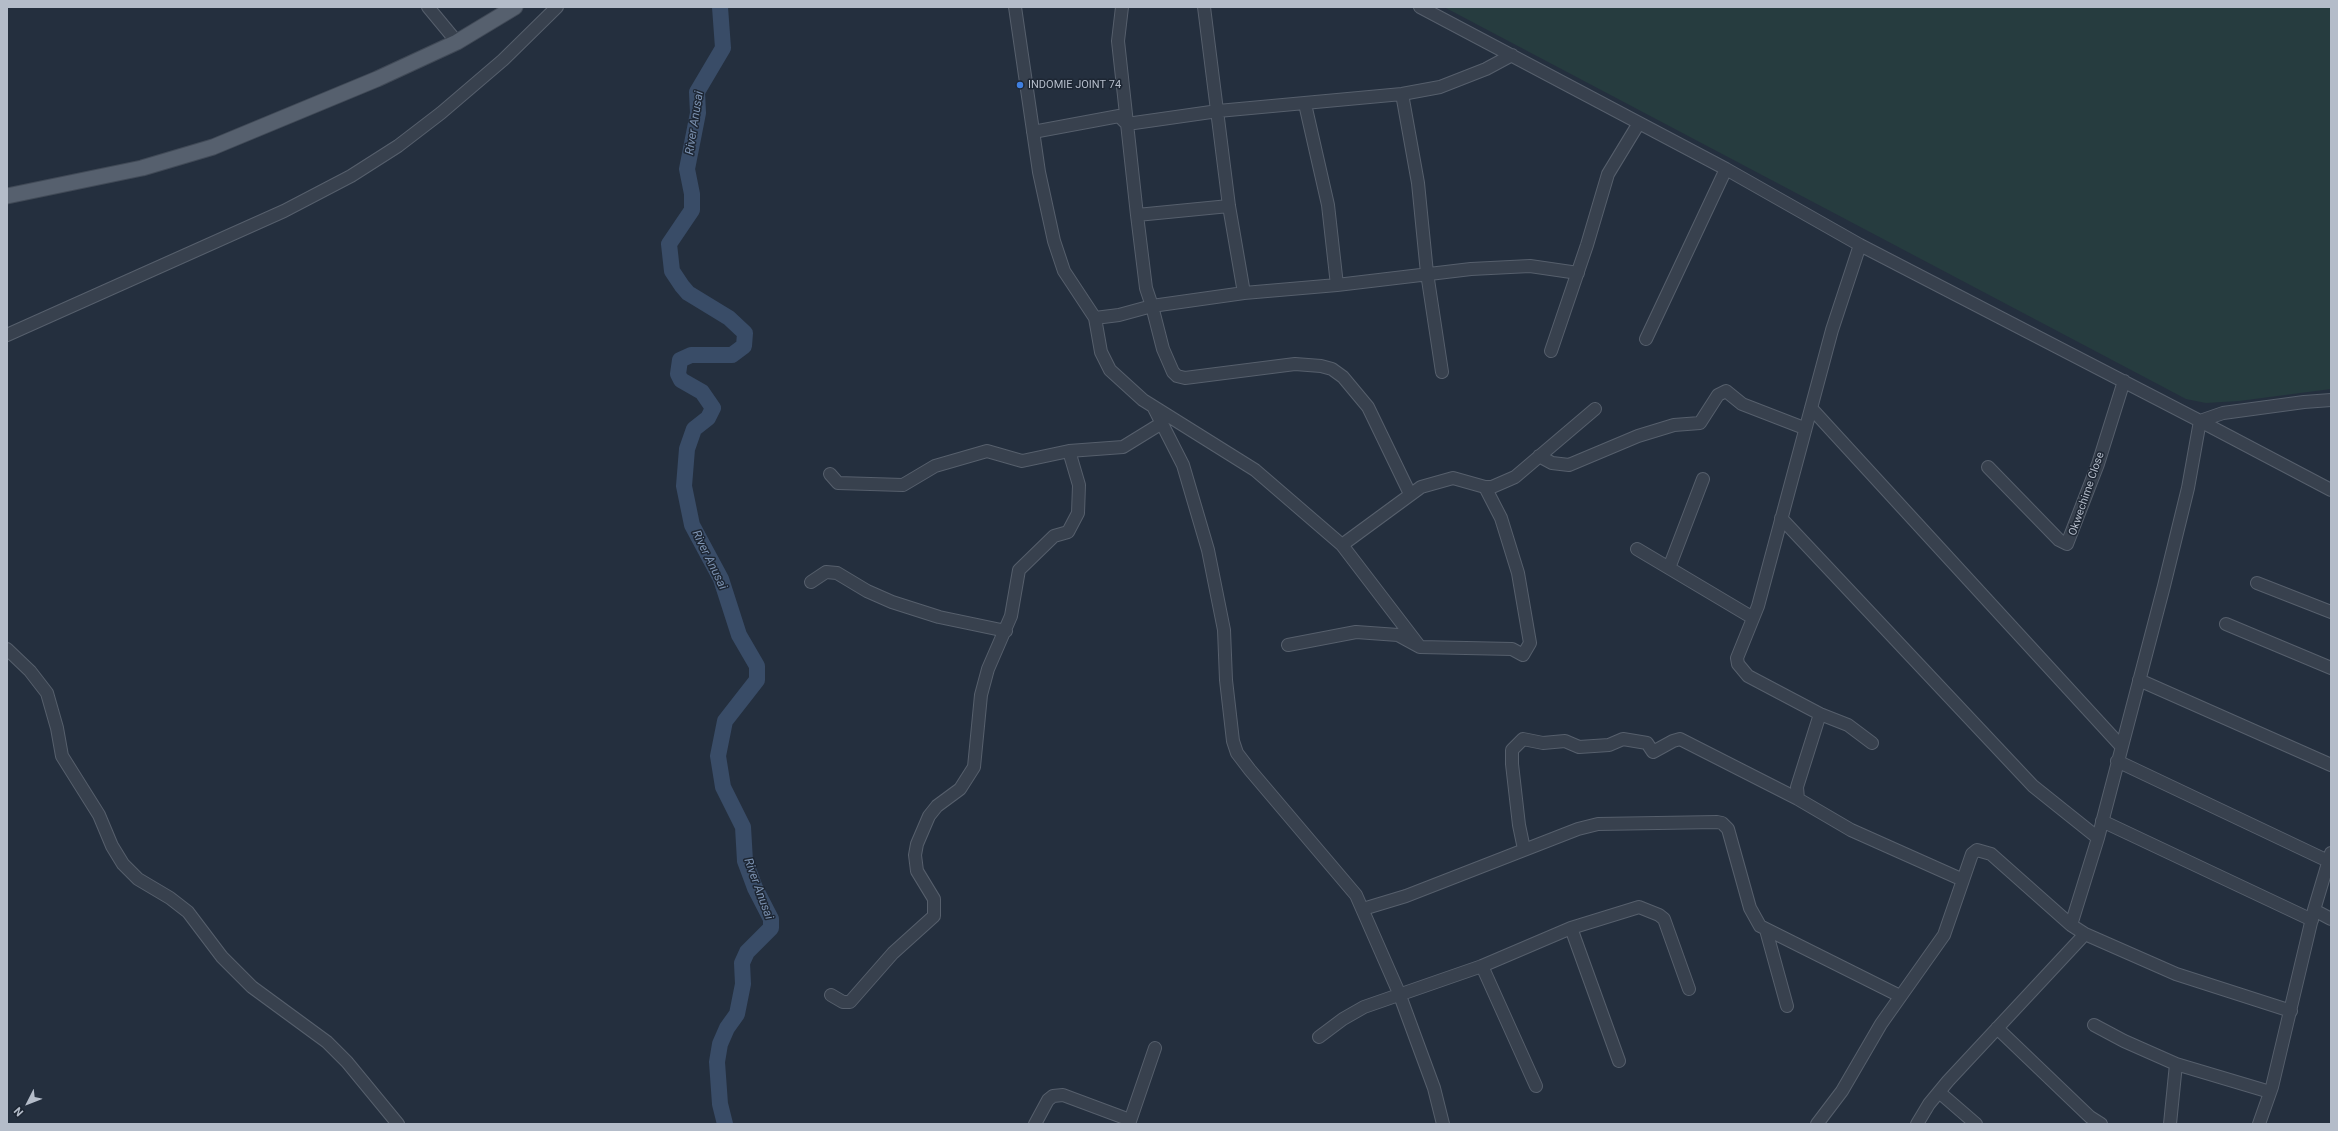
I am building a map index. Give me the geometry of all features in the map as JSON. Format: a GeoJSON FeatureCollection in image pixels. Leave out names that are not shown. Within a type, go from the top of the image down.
{"type":"FeatureCollection","features":[{"type":"Feature","properties":{"kind":"main road"},"geometry":{"type":"LineString","coordinates":[[7,196],[142,168],[213,147],[377,79],[457,42],[515,7]]}},
{"type":"Feature","properties":{"kind":"street"},"geometry":{"type":"LineString","coordinates":[[428,7],[457,42]]}},
{"type":"Feature","properties":{"kind":"street"},"geometry":{"type":"LineString","coordinates":[[7,335],[277,214],[351,176],[398,146],[441,113],[503,60],[557,7]]}},
{"type":"Feature","properties":{"kind":"street"},"geometry":{"type":"LineString","coordinates":[[1015,7],[1033,132],[1054,240],[1064,271],[1095,318],[1101,352],[1110,370],[1154,407],[1255,470],[1342,545],[1420,647]]}},
{"type":"Feature","properties":{"kind":"street"},"geometry":{"type":"LineString","coordinates":[[1122,7],[1118,41],[1146,288],[1163,349],[1173,372],[1177,376],[1185,378],[1295,364],[1321,366],[1332,369],[1343,377],[1368,407],[1410,494]]}},
{"type":"Feature","properties":{"kind":"street"},"geometry":{"type":"LineString","coordinates":[[1204,7],[1229,206],[1244,293]]}},
{"type":"Feature","properties":{"kind":"street"},"geometry":{"type":"LineString","coordinates":[[1420,7],[1726,169],[1860,245],[2331,490]]}},
{"type":"Feature","properties":{"kind":"street"},"geometry":{"type":"LineString","coordinates":[[1127,124],[1218,111],[1402,94],[1440,87],[1486,69],[1512,56]]}},
{"type":"Feature","properties":{"kind":"street"},"geometry":{"type":"LineString","coordinates":[[1402,94],[1418,183],[1427,273],[1442,372]]}},
{"type":"Feature","properties":{"kind":"street"},"geometry":{"type":"LineString","coordinates":[[1305,104],[1328,205],[1338,286]]}},
{"type":"Feature","properties":{"kind":"street"},"geometry":{"type":"LineString","coordinates":[[1033,132],[1119,116],[1127,124]]}},
{"type":"Feature","properties":{"kind":"street"},"geometry":{"type":"LineString","coordinates":[[1551,352],[1578,274],[1608,174],[1639,123]]}},
{"type":"Feature","properties":{"kind":"street"},"geometry":{"type":"LineString","coordinates":[[1646,339],[1726,169]]}},
{"type":"Feature","properties":{"kind":"street"},"geometry":{"type":"LineString","coordinates":[[1137,215],[1229,206]]}},
{"type":"Feature","properties":{"kind":"street"},"geometry":{"type":"LineString","coordinates":[[1860,245],[1832,330],[1753,618],[1738,658],[1738,664],[1741,670],[1748,676],[1820,714],[1848,725],[1872,743]]}},
{"type":"Feature","properties":{"kind":"street"},"geometry":{"type":"LineString","coordinates":[[1095,318],[1119,315],[1152,306],[1244,293],[1338,286],[1427,273],[1530,266],[1578,274]]}},
{"type":"Feature","properties":{"kind":"street","name":"Okwechime Close"},"geometry":{"type":"LineString","coordinates":[[1988,466],[2059,540],[2067,544],[2098,464],[2124,382]]}},
{"type":"Feature","properties":{"kind":"street"},"geometry":{"type":"LineString","coordinates":[[1539,456],[1552,463],[1569,466],[1638,436],[1674,425],[1700,423],[1718,395],[1726,391],[1742,404],[1804,428]]}},
{"type":"Feature","properties":{"kind":"street"},"geometry":{"type":"LineString","coordinates":[[2200,421],[2223,413],[2304,402],[2331,400]]}},
{"type":"Feature","properties":{"kind":"street"},"geometry":{"type":"LineString","coordinates":[[1154,407],[1183,465],[1218,591],[1224,630],[1226,680],[1230,721],[1233,741],[1237,753],[1350,887],[1363,909],[1399,993],[1434,1088],[1443,1124]]}},
{"type":"Feature","properties":{"kind":"street"},"geometry":{"type":"LineString","coordinates":[[1342,545],[1410,494],[1426,486],[1453,478],[1485,487],[1500,484],[1515,477],[1595,408]]}},
{"type":"Feature","properties":{"kind":"street"},"geometry":{"type":"LineString","coordinates":[[1811,408],[2121,746]]}},
{"type":"Feature","properties":{"kind":"street"},"geometry":{"type":"LineString","coordinates":[[2070,925],[2098,838],[2139,680],[2188,488],[2200,421]]}},
{"type":"Feature","properties":{"kind":"street"},"geometry":{"type":"LineString","coordinates":[[830,474],[833,480],[838,483],[903,485],[936,466],[987,451],[1022,461],[1069,451],[1123,447],[1162,423]]}},
{"type":"Feature","properties":{"kind":"street"},"geometry":{"type":"LineString","coordinates":[[831,995],[843,1002],[850,1002],[893,953],[934,916],[934,899],[917,871],[917,844],[929,816],[937,806],[960,789],[974,767],[981,695],[988,669],[1006,631],[1015,600],[1019,570],[1054,536],[1068,532],[1078,514],[1079,485],[1069,451]]}},
{"type":"Feature","properties":{"kind":"street"},"geometry":{"type":"LineString","coordinates":[[1669,568],[1703,479]]}},
{"type":"Feature","properties":{"kind":"street"},"geometry":{"type":"LineString","coordinates":[[1288,645],[1356,632],[1398,635],[1420,647],[1512,650],[1523,655],[1528,649],[1530,643],[1518,573],[1501,518],[1485,487]]}},
{"type":"Feature","properties":{"kind":"street"},"geometry":{"type":"LineString","coordinates":[[1781,518],[2033,786],[2098,838]]}},
{"type":"Feature","properties":{"kind":"street"},"geometry":{"type":"LineString","coordinates":[[1637,549],[1753,618]]}},
{"type":"Feature","properties":{"kind":"street"},"geometry":{"type":"LineString","coordinates":[[811,582],[826,572],[837,573],[868,591],[892,602],[946,619],[1006,631]]}},
{"type":"Feature","properties":{"kind":"street"},"geometry":{"type":"LineString","coordinates":[[2257,583],[2331,612]]}},
{"type":"Feature","properties":{"kind":"street"},"geometry":{"type":"LineString","coordinates":[[2226,624],[2331,668]]}},
{"type":"Feature","properties":{"kind":"street"},"geometry":{"type":"LineString","coordinates":[[7,649],[30,671],[47,693],[62,756],[99,815],[123,864],[138,879],[170,898],[188,912],[227,962],[252,987],[327,1042],[347,1062],[398,1124]]}},
{"type":"Feature","properties":{"kind":"street"},"geometry":{"type":"LineString","coordinates":[[2139,680],[2331,765]]}},
{"type":"Feature","properties":{"kind":"street"},"geometry":{"type":"LineString","coordinates":[[1798,799],[1798,787],[1820,714]]}},
{"type":"Feature","properties":{"kind":"street"},"geometry":{"type":"LineString","coordinates":[[1524,849],[1519,826],[1512,764],[1512,750],[1523,739],[1543,742],[1565,741],[1579,747],[1609,745],[1623,739],[1647,743],[1653,752],[1673,741],[1680,740],[1798,799],[1851,830],[1962,880]]}},
{"type":"Feature","properties":{"kind":"street"},"geometry":{"type":"LineString","coordinates":[[2117,761],[2330,857],[2313,915],[2291,1012],[2270,1092],[2259,1124]]}},
{"type":"Feature","properties":{"kind":"street"},"geometry":{"type":"LineString","coordinates":[[2102,821],[2313,915],[2331,919]]}},
{"type":"Feature","properties":{"kind":"street"},"geometry":{"type":"LineString","coordinates":[[1363,909],[1406,896],[1524,849],[1578,829],[1598,824],[1722,823],[1728,829],[1750,908],[1756,920],[1766,930],[1900,996]]}},
{"type":"Feature","properties":{"kind":"street"},"geometry":{"type":"LineString","coordinates":[[1817,1124],[1842,1091],[1900,996],[1944,935],[1955,908],[1962,880],[1972,854],[1977,850],[1991,854],[2070,925],[2085,934],[2176,974],[2291,1012]]}},
{"type":"Feature","properties":{"kind":"street"},"geometry":{"type":"LineString","coordinates":[[1319,1037],[1343,1019],[1364,1007],[1399,993],[1482,966],[1571,928],[1639,908],[1659,915],[1664,919],[1689,989]]}},
{"type":"Feature","properties":{"kind":"street"},"geometry":{"type":"LineString","coordinates":[[1571,928],[1619,1061]]}},
{"type":"Feature","properties":{"kind":"street"},"geometry":{"type":"LineString","coordinates":[[1766,930],[1787,1006]]}},
{"type":"Feature","properties":{"kind":"street"},"geometry":{"type":"LineString","coordinates":[[1917,1124],[1939,1092],[2085,934]]}},
{"type":"Feature","properties":{"kind":"street"},"geometry":{"type":"LineString","coordinates":[[1482,966],[1536,1086]]}},
{"type":"Feature","properties":{"kind":"street"},"geometry":{"type":"LineString","coordinates":[[2094,1025],[2124,1041],[2176,1064],[2270,1092]]}},
{"type":"Feature","properties":{"kind":"street"},"geometry":{"type":"LineString","coordinates":[[1997,1028],[2090,1117],[2101,1124]]}},
{"type":"Feature","properties":{"kind":"street"},"geometry":{"type":"LineString","coordinates":[[1035,1124],[1048,1100],[1053,1096],[1063,1095],[1130,1122],[1155,1048]]}},
{"type":"Feature","properties":{"kind":"street"},"geometry":{"type":"LineString","coordinates":[[2170,1124],[2176,1064]]}},
{"type":"Feature","properties":{"kind":"street"},"geometry":{"type":"LineString","coordinates":[[1939,1092],[1976,1124]]}},
{"type":"Feature","properties":{"kind":"green space"},"geometry":{"type":"Polygon","coordinates":[[[1444,7],[2331,7],[2331,389],[2239,401],[2206,403],[2186,399],[1444,7]]]}},
{"type":"Feature","properties":{"kind":"waterway","name":"River Anusai"},"geometry":{"type":"LineString","coordinates":[[720,7],[723,48],[697,92],[698,113],[687,169],[692,194],[692,210],[669,244],[672,271],[682,286],[688,293],[729,318],[745,333],[744,346],[732,355],[691,355],[680,360],[678,374],[681,380],[702,392],[713,408],[708,418],[694,429],[687,449],[684,486],[692,525],[721,579],[739,635],[757,666],[757,680],[725,721],[718,756],[723,787],[743,827],[745,861],[755,888],[771,919],[771,928],[747,952],[742,963],[743,984],[737,1014],[727,1028],[720,1044],[717,1062],[720,1104],[725,1124]]}},
{"type":"Feature","properties":{"kind":"place","name":"INDOMIE JOINT 74"},"geometry":{"type":"Point","coordinates":[1020,85]}}]}
